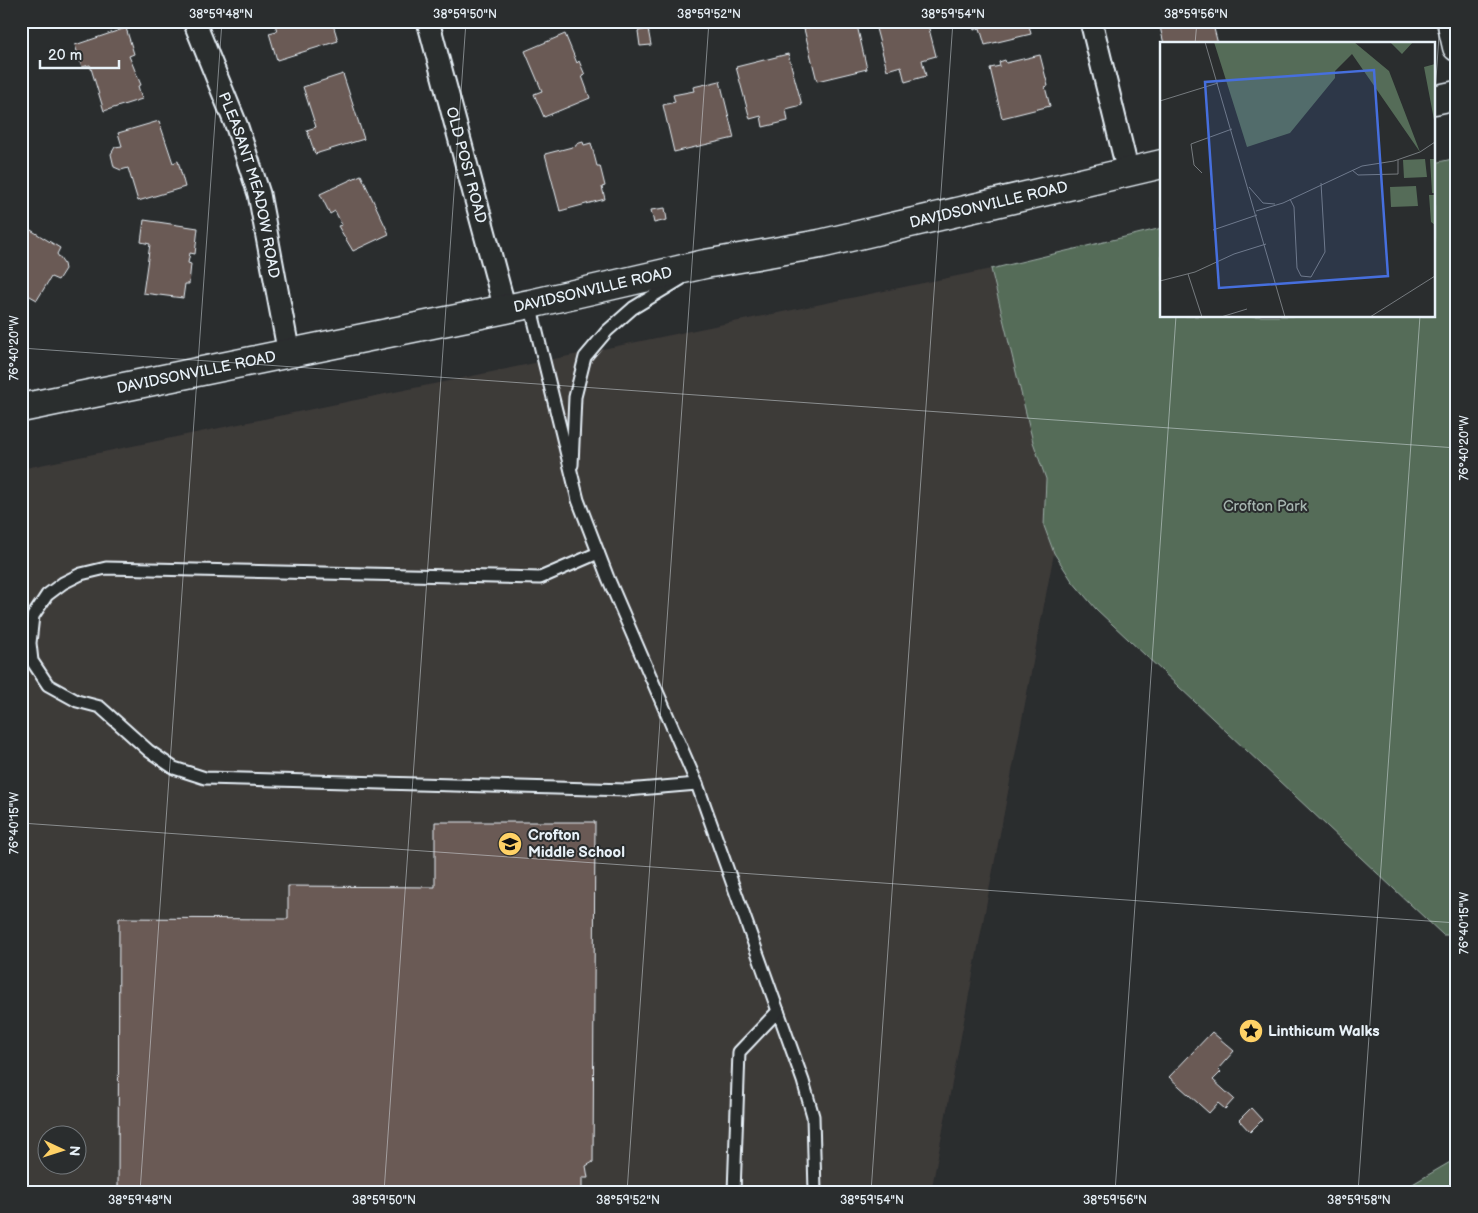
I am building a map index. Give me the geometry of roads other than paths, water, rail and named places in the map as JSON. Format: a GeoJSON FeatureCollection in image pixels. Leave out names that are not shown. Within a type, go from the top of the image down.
{"type":"FeatureCollection","features":[{"type":"Feature","properties":{"kind":"main road"},"geometry":{"type":"LineString","coordinates":[[1451,21],[1457,47]]}},
{"type":"Feature","properties":{"kind":"main road"},"geometry":{"type":"LineString","coordinates":[[1436,100],[1457,95]]}},
{"type":"Feature","properties":{"kind":"main road","name":"DAVIDSONVILLE ROAD"},"geometry":{"type":"LineString","coordinates":[[21,408],[518,307],[705,264],[820,244],[1160,164]]}},
{"type":"Feature","properties":{"kind":"street","name":"PLEASANT MEADOW ROAD"},"geometry":{"type":"LineString","coordinates":[[194,21],[237,127],[259,194],[289,354]]}},
{"type":"Feature","properties":{"kind":"street","name":"OLD POST ROAD"},"geometry":{"type":"LineString","coordinates":[[428,21],[518,307]]}},
{"type":"Feature","properties":{"kind":"street"},"geometry":{"type":"LineString","coordinates":[[1091,21],[1128,172]]}},
{"type":"Feature","properties":{"kind":"lane"},"geometry":{"type":"LineString","coordinates":[[571,477],[575,397],[585,357],[607,331],[633,308],[705,264]]}},
{"type":"Feature","properties":{"kind":"lane"},"geometry":{"type":"LineString","coordinates":[[518,307],[578,500],[598,553],[697,784],[778,1010],[813,1116],[815,1192]]}},
{"type":"Feature","properties":{"kind":"lane"},"geometry":{"type":"LineString","coordinates":[[598,553],[540,578],[106,568],[81,574],[63,583],[47,595],[32,616],[30,643],[32,661],[48,685],[77,701],[100,707],[149,751],[174,768],[205,778],[627,790],[697,784]]}},
{"type":"Feature","properties":{"kind":"lane"},"geometry":{"type":"LineString","coordinates":[[734,1192],[739,1052],[778,1010]]}},
{"type":"Feature","properties":{"kind":"place","name":"Crofton Middle School"},"geometry":{"type":"Point","coordinates":[510,844]}},
{"type":"Feature","properties":{"kind":"place","name":"Linthicum Walks"},"geometry":{"type":"Point","coordinates":[1251,1031]}},
{"type":"Feature","properties":{"kind":"park label","name":"Crofton Park"},"geometry":{"type":"Point","coordinates":[1265,506]}}]}
